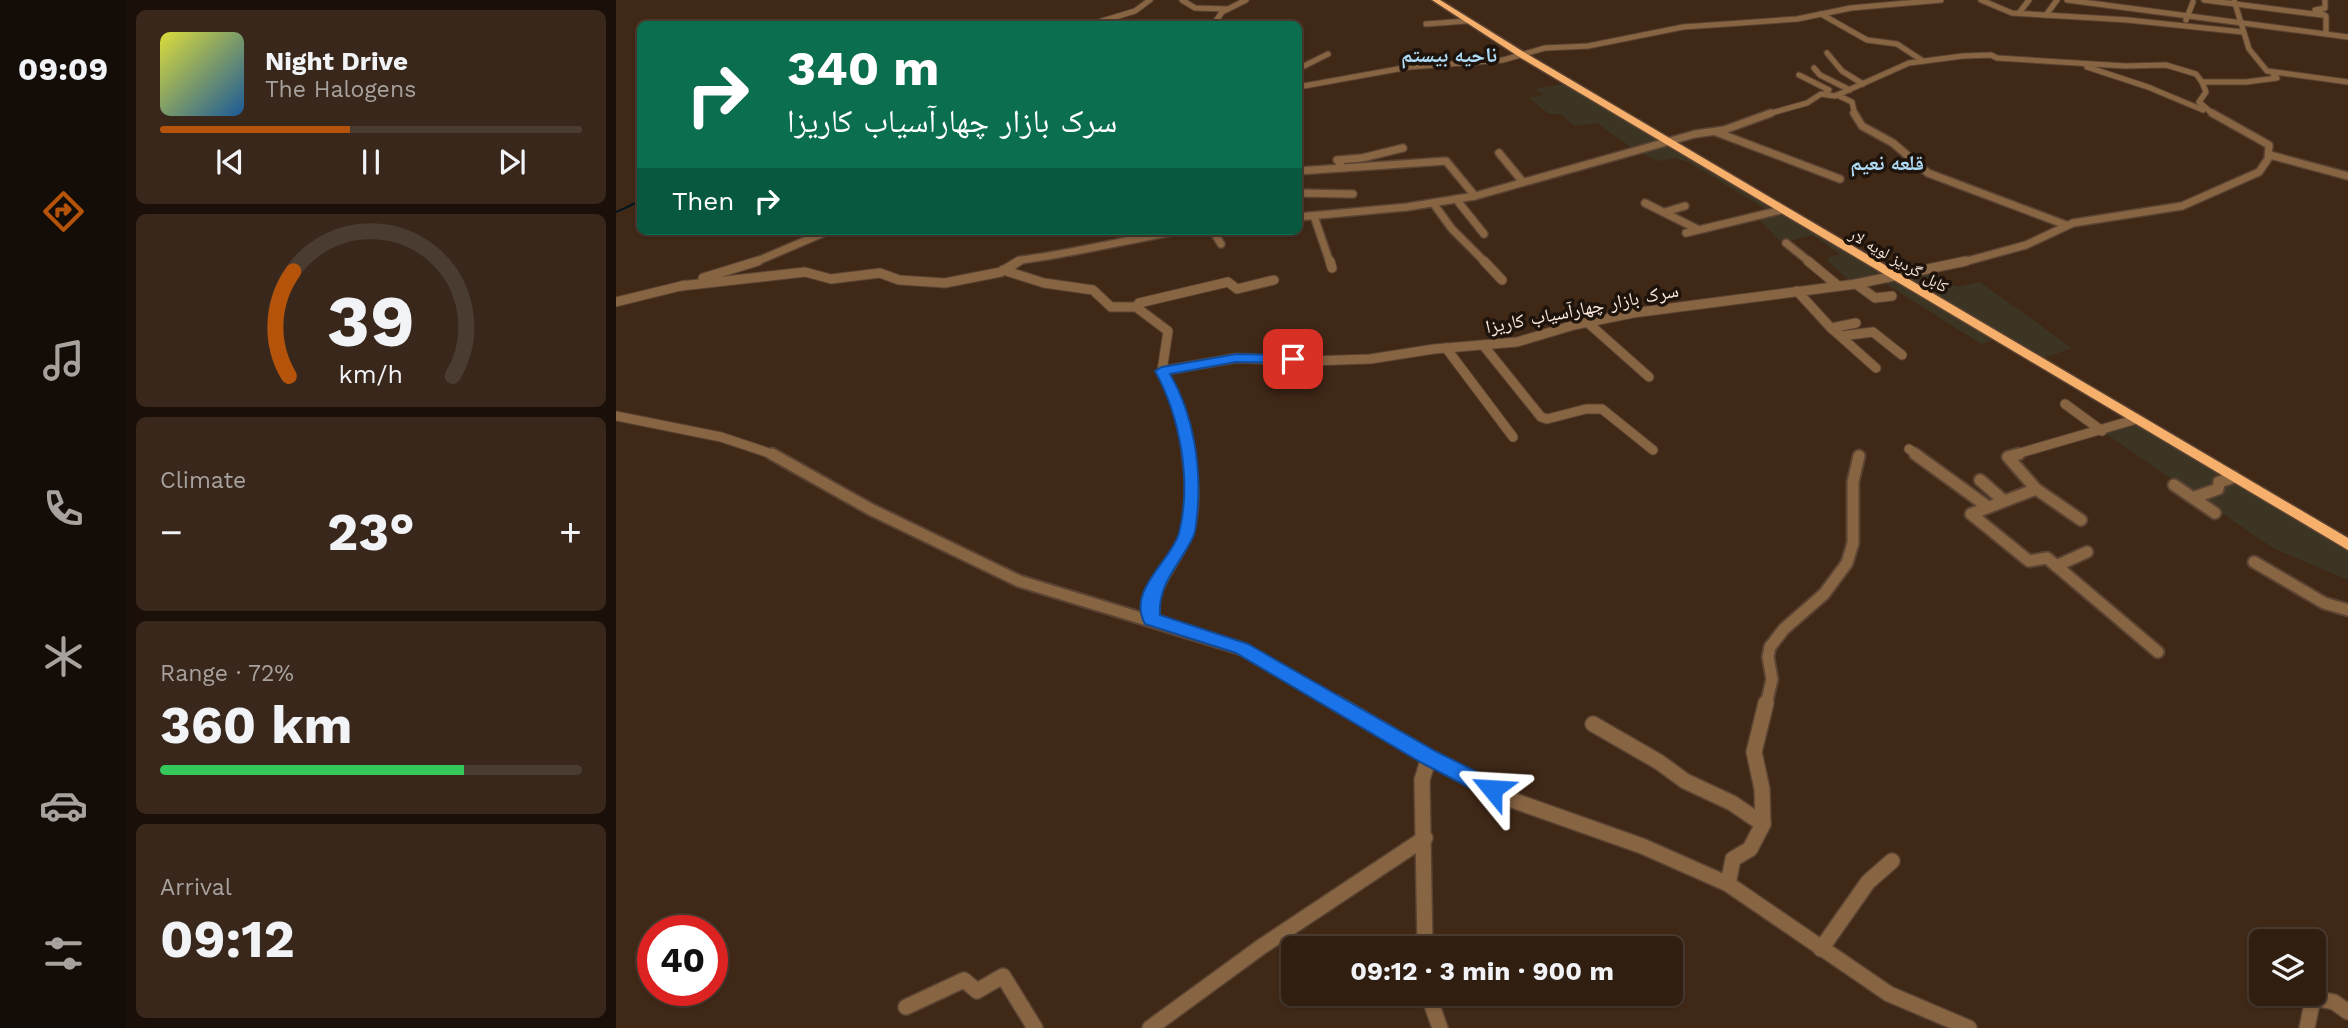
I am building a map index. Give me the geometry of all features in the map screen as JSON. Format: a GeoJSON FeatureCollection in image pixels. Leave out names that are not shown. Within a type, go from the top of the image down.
{"type":"FeatureCollection","features":[{"type":"Feature","properties":{"kind":"highway","name":"کابل گردیز لویه لار"},"geometry":{"type":"LineString","coordinates":[[1435,0],[1670,144],[2348,545]]}},
{"type":"Feature","properties":{"kind":"street"},"geometry":{"type":"LineString","coordinates":[[1102,21],[1135,11],[1150,0]]}},
{"type":"Feature","properties":{"kind":"street"},"geometry":{"type":"LineString","coordinates":[[1182,0],[1195,8],[1226,9],[1246,0]]}},
{"type":"Feature","properties":{"kind":"street"},"geometry":{"type":"LineString","coordinates":[[1302,86],[1409,67],[1456,65],[1524,56],[1545,48],[1588,46],[1683,27],[1797,19],[1851,8],[1941,0]]}},
{"type":"Feature","properties":{"kind":"street"},"geometry":{"type":"LineString","coordinates":[[1981,0],[2020,13],[2243,32]]}},
{"type":"Feature","properties":{"kind":"street"},"geometry":{"type":"LineString","coordinates":[[1996,6],[2001,0]]}},
{"type":"Feature","properties":{"kind":"street"},"geometry":{"type":"LineString","coordinates":[[2020,13],[2029,0]]}},
{"type":"Feature","properties":{"kind":"street"},"geometry":{"type":"LineString","coordinates":[[2046,15],[2057,0]]}},
{"type":"Feature","properties":{"kind":"street"},"geometry":{"type":"LineString","coordinates":[[2067,0],[2257,25],[2292,33],[2348,37]]}},
{"type":"Feature","properties":{"kind":"street"},"geometry":{"type":"LineString","coordinates":[[2204,0],[2322,15]]}},
{"type":"Feature","properties":{"kind":"street"},"geometry":{"type":"LineString","coordinates":[[2325,0],[2325,8],[2315,10],[2326,16],[2326,34]]}},
{"type":"Feature","properties":{"kind":"street"},"geometry":{"type":"LineString","coordinates":[[2073,16],[2083,2]]}},
{"type":"Feature","properties":{"kind":"street"},"geometry":{"type":"LineString","coordinates":[[2183,26],[2193,2]]}},
{"type":"Feature","properties":{"kind":"street"},"geometry":{"type":"LineString","coordinates":[[2202,82],[2277,78],[2251,55],[2245,44],[2235,2]]}},
{"type":"Feature","properties":{"kind":"street"},"geometry":{"type":"LineString","coordinates":[[2156,23],[2164,4]]}},
{"type":"Feature","properties":{"kind":"street"},"geometry":{"type":"LineString","coordinates":[[2213,29],[2220,5]]}},
{"type":"Feature","properties":{"kind":"street"},"geometry":{"type":"LineString","coordinates":[[2101,18],[2108,6]]}},
{"type":"Feature","properties":{"kind":"street"},"geometry":{"type":"LineString","coordinates":[[2256,33],[2259,8]]}},
{"type":"Feature","properties":{"kind":"street"},"geometry":{"type":"LineString","coordinates":[[1216,21],[1226,9]]}},
{"type":"Feature","properties":{"kind":"street"},"geometry":{"type":"LineString","coordinates":[[2292,33],[2293,12]]}},
{"type":"Feature","properties":{"kind":"street"},"geometry":{"type":"LineString","coordinates":[[1821,14],[1838,21],[1867,40],[1897,44],[1923,61]]}},
{"type":"Feature","properties":{"kind":"street"},"geometry":{"type":"LineString","coordinates":[[1426,24],[1466,20]]}},
{"type":"Feature","properties":{"kind":"street"},"geometry":{"type":"LineString","coordinates":[[1827,53],[1830,59],[1839,64],[1845,76],[1863,84]]}},
{"type":"Feature","properties":{"kind":"street"},"geometry":{"type":"LineString","coordinates":[[1302,67],[1328,54]]}},
{"type":"Feature","properties":{"kind":"street"},"geometry":{"type":"LineString","coordinates":[[1824,94],[1850,90],[1909,63],[1980,54],[2125,66],[2166,65],[2196,74],[2206,92],[2199,103],[2208,112]]}},
{"type":"Feature","properties":{"kind":"street"},"geometry":{"type":"LineString","coordinates":[[1837,94],[1852,102],[1855,116],[1862,126],[1893,143],[1928,173],[2066,225],[2182,206],[2259,172],[2270,155],[2269,145],[2208,112],[2148,87],[2085,66],[2026,58]]}},
{"type":"Feature","properties":{"kind":"street"},"geometry":{"type":"LineString","coordinates":[[1814,68],[1821,75],[1850,90]]}},
{"type":"Feature","properties":{"kind":"street"},"geometry":{"type":"LineString","coordinates":[[2273,74],[2348,82]]}},
{"type":"Feature","properties":{"kind":"street"},"geometry":{"type":"LineString","coordinates":[[1302,217],[1475,196],[1522,181],[1670,144],[1684,137],[1716,132],[1807,103],[1829,90],[1799,75]]}},
{"type":"Feature","properties":{"kind":"street"},"geometry":{"type":"LineString","coordinates":[[1716,132],[1840,179]]}},
{"type":"Feature","properties":{"kind":"street"},"geometry":{"type":"LineString","coordinates":[[1684,137],[1691,141]]}},
{"type":"Feature","properties":{"kind":"street"},"geometry":{"type":"LineString","coordinates":[[1343,168],[1337,160],[1362,158],[1403,148]]}},
{"type":"Feature","properties":{"kind":"street"},"geometry":{"type":"LineString","coordinates":[[1499,153],[1522,181]]}},
{"type":"Feature","properties":{"kind":"street"},"geometry":{"type":"LineString","coordinates":[[2270,155],[2348,176]]}},
{"type":"Feature","properties":{"kind":"street"},"geometry":{"type":"LineString","coordinates":[[1302,174],[1343,168],[1446,161],[1475,196]]}},
{"type":"Feature","properties":{"kind":"street"},"geometry":{"type":"LineString","coordinates":[[1329,170],[1334,193]]}},
{"type":"Feature","properties":{"kind":"street"},"geometry":{"type":"LineString","coordinates":[[1302,192],[1353,194]]}},
{"type":"Feature","properties":{"kind":"street"},"geometry":{"type":"LineString","coordinates":[[1457,199],[1484,234]]}},
{"type":"Feature","properties":{"kind":"street"},"geometry":{"type":"LineString","coordinates":[[1646,202],[1697,229]]}},
{"type":"Feature","properties":{"kind":"street"},"geometry":{"type":"LineString","coordinates":[[1433,203],[1452,229],[1502,280]]}},
{"type":"Feature","properties":{"kind":"street"},"geometry":{"type":"LineString","coordinates":[[1665,212],[1685,206]]}},
{"type":"Feature","properties":{"kind":"street"},"geometry":{"type":"LineString","coordinates":[[1686,233],[1781,209]]}},
{"type":"Feature","properties":{"kind":"street"},"geometry":{"type":"LineString","coordinates":[[1314,216],[1332,268]]}},
{"type":"Feature","properties":{"kind":"street","name":"سرک بازار چهارآسیاب کاریزا"},"geometry":{"type":"LineString","coordinates":[[1162,371],[1236,358],[1310,361],[1370,359],[1446,348],[1517,342],[1587,322],[1633,313],[1856,284],[1950,266],[2026,244],[2066,225]]}},
{"type":"Feature","properties":{"kind":"street"},"geometry":{"type":"LineString","coordinates":[[616,302],[681,286],[757,262],[819,235]]}},
{"type":"Feature","properties":{"kind":"street"},"geometry":{"type":"LineString","coordinates":[[681,286],[805,272],[831,279],[880,274],[899,280],[934,284],[1003,270],[1021,260],[1061,255],[1078,249],[1151,235]]}},
{"type":"Feature","properties":{"kind":"street"},"geometry":{"type":"LineString","coordinates":[[1215,235],[1221,244]]}},
{"type":"Feature","properties":{"kind":"street"},"geometry":{"type":"LineString","coordinates":[[1786,243],[1837,285]]}},
{"type":"Feature","properties":{"kind":"street"},"geometry":{"type":"LineString","coordinates":[[1003,270],[1044,283],[1093,290],[1111,307],[1136,307],[1168,331],[1162,371],[1174,394],[1187,445],[1192,491],[1187,535],[1158,577],[1150,601],[1151,619]]}},
{"type":"Feature","properties":{"kind":"street"},"geometry":{"type":"LineString","coordinates":[[1136,307],[1139,303],[1228,282],[1237,289],[1274,280]]}},
{"type":"Feature","properties":{"kind":"street"},"geometry":{"type":"LineString","coordinates":[[1856,284],[1875,298],[1892,296]]}},
{"type":"Feature","properties":{"kind":"street"},"geometry":{"type":"LineString","coordinates":[[1797,291],[1831,328],[1876,368]]}},
{"type":"Feature","properties":{"kind":"street"},"geometry":{"type":"LineString","coordinates":[[1587,322],[1649,377]]}},
{"type":"Feature","properties":{"kind":"street"},"geometry":{"type":"LineString","coordinates":[[1831,328],[1856,323]]}},
{"type":"Feature","properties":{"kind":"street"},"geometry":{"type":"LineString","coordinates":[[1840,336],[1873,331],[1902,355]]}},
{"type":"Feature","properties":{"kind":"street"},"geometry":{"type":"LineString","coordinates":[[1483,345],[1494,364],[1517,385],[1541,417],[1547,419],[1586,409],[1602,409],[1653,450]]}},
{"type":"Feature","properties":{"kind":"street"},"geometry":{"type":"LineString","coordinates":[[1446,348],[1513,437]]}},
{"type":"Feature","properties":{"kind":"street"},"geometry":{"type":"LineString","coordinates":[[2065,404],[2102,431]]}},
{"type":"Feature","properties":{"kind":"street"},"geometry":{"type":"LineString","coordinates":[[616,416],[721,437],[765,450],[870,509],[1019,582],[1151,619],[1242,649],[1429,757],[1516,801],[1642,846],[1728,884],[1889,994],[1969,1028]]}},
{"type":"Feature","properties":{"kind":"street"},"geometry":{"type":"LineString","coordinates":[[2081,520],[2036,489],[2008,457],[2137,419]]}},
{"type":"Feature","properties":{"kind":"street"},"geometry":{"type":"LineString","coordinates":[[1909,449],[1987,507]]}},
{"type":"Feature","properties":{"kind":"street"},"geometry":{"type":"LineString","coordinates":[[1728,884],[1733,859],[1750,849],[1763,824],[1762,789],[1754,752],[1772,679],[1768,657],[1770,647],[1784,629],[1824,594],[1847,563],[1853,543],[1853,482],[1858,456]]}},
{"type":"Feature","properties":{"kind":"street"},"geometry":{"type":"LineString","coordinates":[[2195,497],[2218,489],[2219,482],[2234,477]]}},
{"type":"Feature","properties":{"kind":"street"},"geometry":{"type":"LineString","coordinates":[[1980,480],[2003,500]]}},
{"type":"Feature","properties":{"kind":"street"},"geometry":{"type":"LineString","coordinates":[[2174,485],[2216,513]]}},
{"type":"Feature","properties":{"kind":"street"},"geometry":{"type":"LineString","coordinates":[[2036,489],[1971,514],[2030,562],[2045,558],[2056,566],[2158,652]]}},
{"type":"Feature","properties":{"kind":"street"},"geometry":{"type":"LineString","coordinates":[[2056,566],[2087,552]]}},
{"type":"Feature","properties":{"kind":"street"},"geometry":{"type":"LineString","coordinates":[[2254,562],[2324,603],[2348,610]]}},
{"type":"Feature","properties":{"kind":"street"},"geometry":{"type":"LineString","coordinates":[[1593,724],[1659,762],[1685,781],[1732,803],[1763,824]]}},
{"type":"Feature","properties":{"kind":"street"},"geometry":{"type":"LineString","coordinates":[[1425,936],[1422,780],[1429,757]]}},
{"type":"Feature","properties":{"kind":"street"},"geometry":{"type":"LineString","coordinates":[[1150,1028],[1261,947],[1425,838]]}},
{"type":"Feature","properties":{"kind":"street"},"geometry":{"type":"LineString","coordinates":[[1821,949],[1868,883],[1892,861]]}},
{"type":"Feature","properties":{"kind":"street"},"geometry":{"type":"LineString","coordinates":[[906,1007],[964,980],[977,991],[1003,976],[1035,1028]]}},
{"type":"Feature","properties":{"kind":"street"},"geometry":{"type":"LineString","coordinates":[[2307,1028],[2313,998],[2334,1002],[2348,1012]]}},
{"type":"Feature","properties":{"kind":"street"},"geometry":{"type":"LineString","coordinates":[[1432,1006],[1440,1028]]}},
{"type":"Feature","properties":{"kind":"shaded area"},"geometry":{"type":"Polygon","coordinates":[[[1563,84],[1998,339],[1981,344],[1880,280],[1852,283],[1826,259],[1840,254],[1812,235],[1782,243],[1756,216],[1769,211],[1688,162],[1676,158],[1658,161],[1635,150],[1597,123],[1574,126],[1561,114],[1549,114],[1529,98],[1544,95],[1535,89],[1563,84]]]}},
{"type":"Feature","properties":{"kind":"shaded area"},"geometry":{"type":"Polygon","coordinates":[[[1925,269],[1957,287],[1980,282],[2072,348],[2041,359],[1897,275],[1925,269]]]}},
{"type":"Feature","properties":{"kind":"shaded area"},"geometry":{"type":"Polygon","coordinates":[[[2133,418],[2348,548],[2348,580],[2273,548],[2103,432],[2133,418]]]}},
{"type":"Feature","properties":{"kind":"waterway"},"geometry":{"type":"LineString","coordinates":[[616,212],[637,202]]}},
{"type":"Feature","properties":{"kind":"district","name":"ناحیه بیستم"},"geometry":{"type":"Point","coordinates":[1449,55]}},
{"type":"Feature","properties":{"kind":"district","name":"قلعه نعيم"},"geometry":{"type":"Point","coordinates":[1887,163]}},
{"type":"Feature","properties":{"kind":"route"},"geometry":{"type":"LineString","coordinates":[[1293,359],[1236,358],[1162,371],[1174,394],[1187,445],[1192,491],[1187,535],[1158,577],[1150,601],[1151,619],[1242,649],[1429,757],[1492,789]]}}]}
